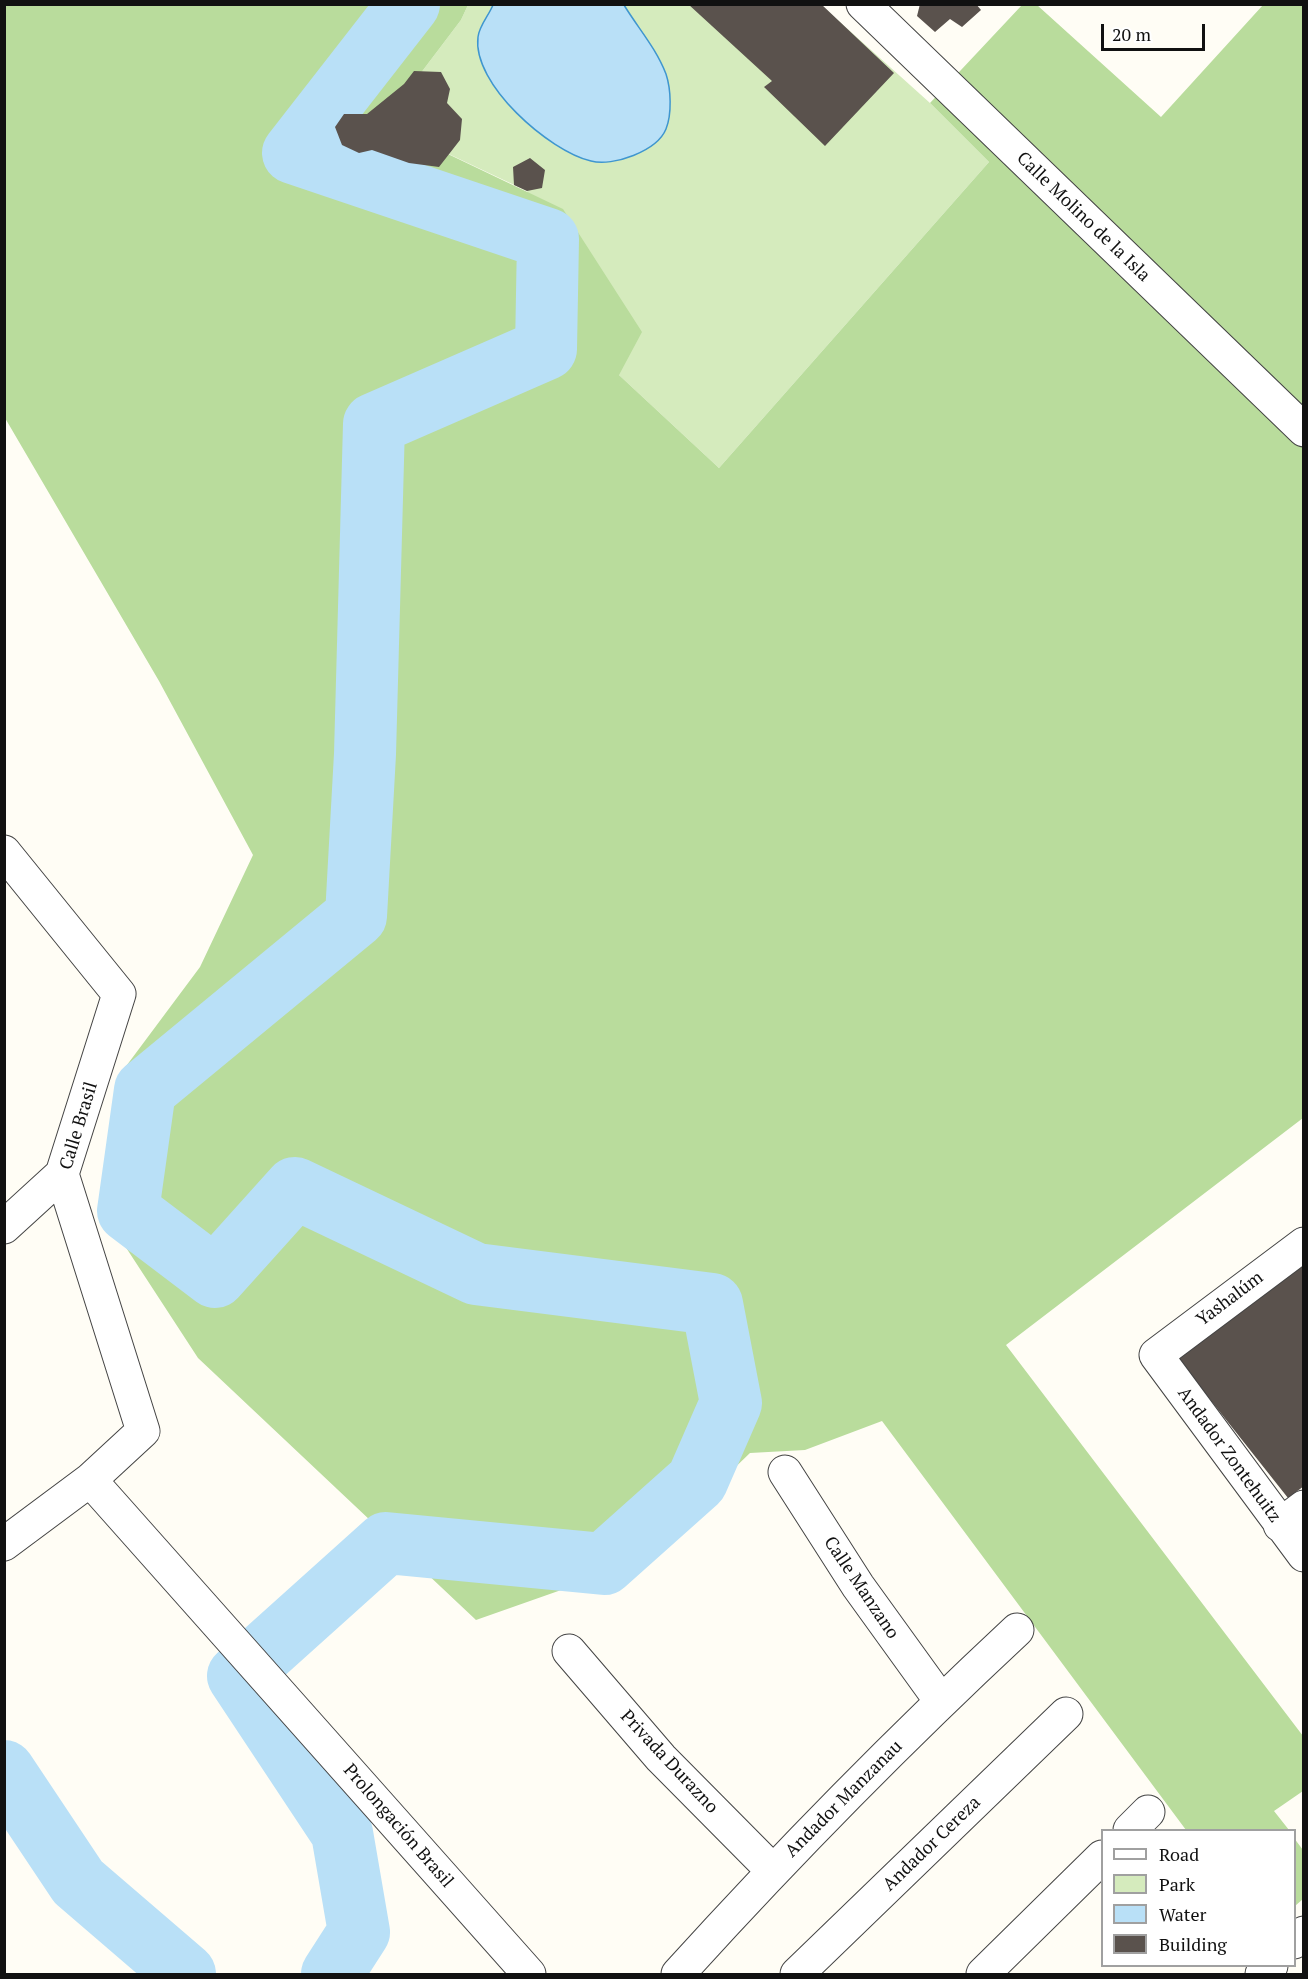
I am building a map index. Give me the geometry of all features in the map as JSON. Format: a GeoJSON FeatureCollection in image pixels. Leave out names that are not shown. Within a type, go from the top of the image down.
{"type":"FeatureCollection","features":[{"type":"Feature","properties":{"kind":"street","name":"Calle Molino de la Isla"},"geometry":{"type":"LineString","coordinates":[[863,4],[1304,430]]}},
{"type":"Feature","properties":{"kind":"street","name":"Calle Brasil"},"geometry":{"type":"LineString","coordinates":[[4,852],[119,994],[62,1174],[143,1431],[90,1480]]}},
{"type":"Feature","properties":{"kind":"street"},"geometry":{"type":"LineString","coordinates":[[4,1227],[62,1174]]}},
{"type":"Feature","properties":{"kind":"street","name":"Yashalúm"},"geometry":{"type":"LineString","coordinates":[[1156,1355],[1304,1244]]}},
{"type":"Feature","properties":{"kind":"street","name":"Andador Zontehuitz"},"geometry":{"type":"LineString","coordinates":[[1156,1355],[1292,1516],[1304,1556]]}},
{"type":"Feature","properties":{"kind":"street","name":"Calle Manzano"},"geometry":{"type":"LineString","coordinates":[[785,1472],[858,1586],[941,1701]]}},
{"type":"Feature","properties":{"kind":"street"},"geometry":{"type":"LineString","coordinates":[[4,1544],[90,1480]]}},
{"type":"Feature","properties":{"kind":"street","name":"Prolongación Brasil"},"geometry":{"type":"LineString","coordinates":[[90,1480],[529,1974]]}},
{"type":"Feature","properties":{"kind":"street","name":"Andador Manzanau"},"geometry":{"type":"LineString","coordinates":[[678,1974],[772,1870],[941,1701],[1017,1630]]}},
{"type":"Feature","properties":{"kind":"street","name":"Privada Durazno"},"geometry":{"type":"LineString","coordinates":[[570,1651],[661,1758],[772,1870]]}},
{"type":"Feature","properties":{"kind":"street","name":"Andador Cereza"},"geometry":{"type":"LineString","coordinates":[[797,1974],[1066,1714]]}},
{"type":"Feature","properties":{"kind":"street"},"geometry":{"type":"LineString","coordinates":[[983,1974],[1101,1858]]}},
{"type":"Feature","properties":{"kind":"green space"},"geometry":{"type":"Polygon","coordinates":[[[4,5],[468,5],[461,20],[383,123],[563,209],[642,332],[619,375],[719,468],[989,162],[930,103],[1022,5],[1037,5],[1161,117],[1263,5],[1303,5],[1303,1118],[1006,1345],[1303,1736],[1303,1791],[1274,1811],[1288,1829],[1185,1829],[882,1421],[805,1450],[750,1453],[635,1564],[476,1620],[198,1358],[110,1223],[121,1073],[200,967],[253,855],[159,681],[5,418],[4,5]]]}},
{"type":"Feature","properties":{"kind":"green space"},"geometry":{"type":"Polygon","coordinates":[[[468,5],[821,5],[930,103],[989,162],[719,468],[619,375],[527,191],[383,123],[461,20],[468,5]]]}},
{"type":"Feature","properties":{"kind":"green space"},"geometry":{"type":"Polygon","coordinates":[[[1296,1841],[1303,1850],[1303,1899],[1296,1905],[1296,1841]]]}},
{"type":"Feature","properties":{"kind":"water"},"geometry":{"type":"Polygon","coordinates":[[[493,5],[624,5],[652,47],[668,80],[670,109],[668,123],[661,137],[654,144],[633,156],[611,162],[600,162],[574,155],[535,130],[500,94],[487,75],[479,55],[479,33],[493,5]]]}},
{"type":"Feature","properties":{"kind":"building"},"geometry":{"type":"Polygon","coordinates":[[[688,4],[821,4],[894,73],[825,146],[764,87],[772,81],[688,4]]]}},
{"type":"Feature","properties":{"kind":"building"},"geometry":{"type":"Polygon","coordinates":[[[920,4],[976,4],[981,10],[962,27],[950,19],[935,32],[917,16],[920,4]]]}},
{"type":"Feature","properties":{"kind":"building"},"geometry":{"type":"Polygon","coordinates":[[[414,71],[441,72],[450,89],[447,103],[462,119],[460,140],[439,167],[409,163],[372,150],[359,153],[342,145],[335,127],[344,114],[367,114],[404,84],[414,71]]]}},
{"type":"Feature","properties":{"kind":"building"},"geometry":{"type":"Polygon","coordinates":[[[530,158],[545,170],[542,188],[527,191],[514,185],[513,167],[530,158]]]}},
{"type":"Feature","properties":{"kind":"building"},"geometry":{"type":"Polygon","coordinates":[[[1304,1265],[1304,1486],[1288,1498],[1178,1359],[1304,1265]]]}},
{"type":"Feature","properties":{"kind":"waterway"},"geometry":{"type":"LineString","coordinates":[[332,1974],[359,1932],[342,1833],[238,1676],[386,1543],[604,1564],[697,1481],[731,1403],[712,1304],[476,1274],[295,1188],[215,1277],[128,1211],[145,1090],[356,916],[365,754],[374,424],[546,349],[548,239],[293,153],[409,4]]}},
{"type":"Feature","properties":{"kind":"waterway"},"geometry":{"type":"LineString","coordinates":[[4,1771],[78,1882],[185,1974]]}}]}
